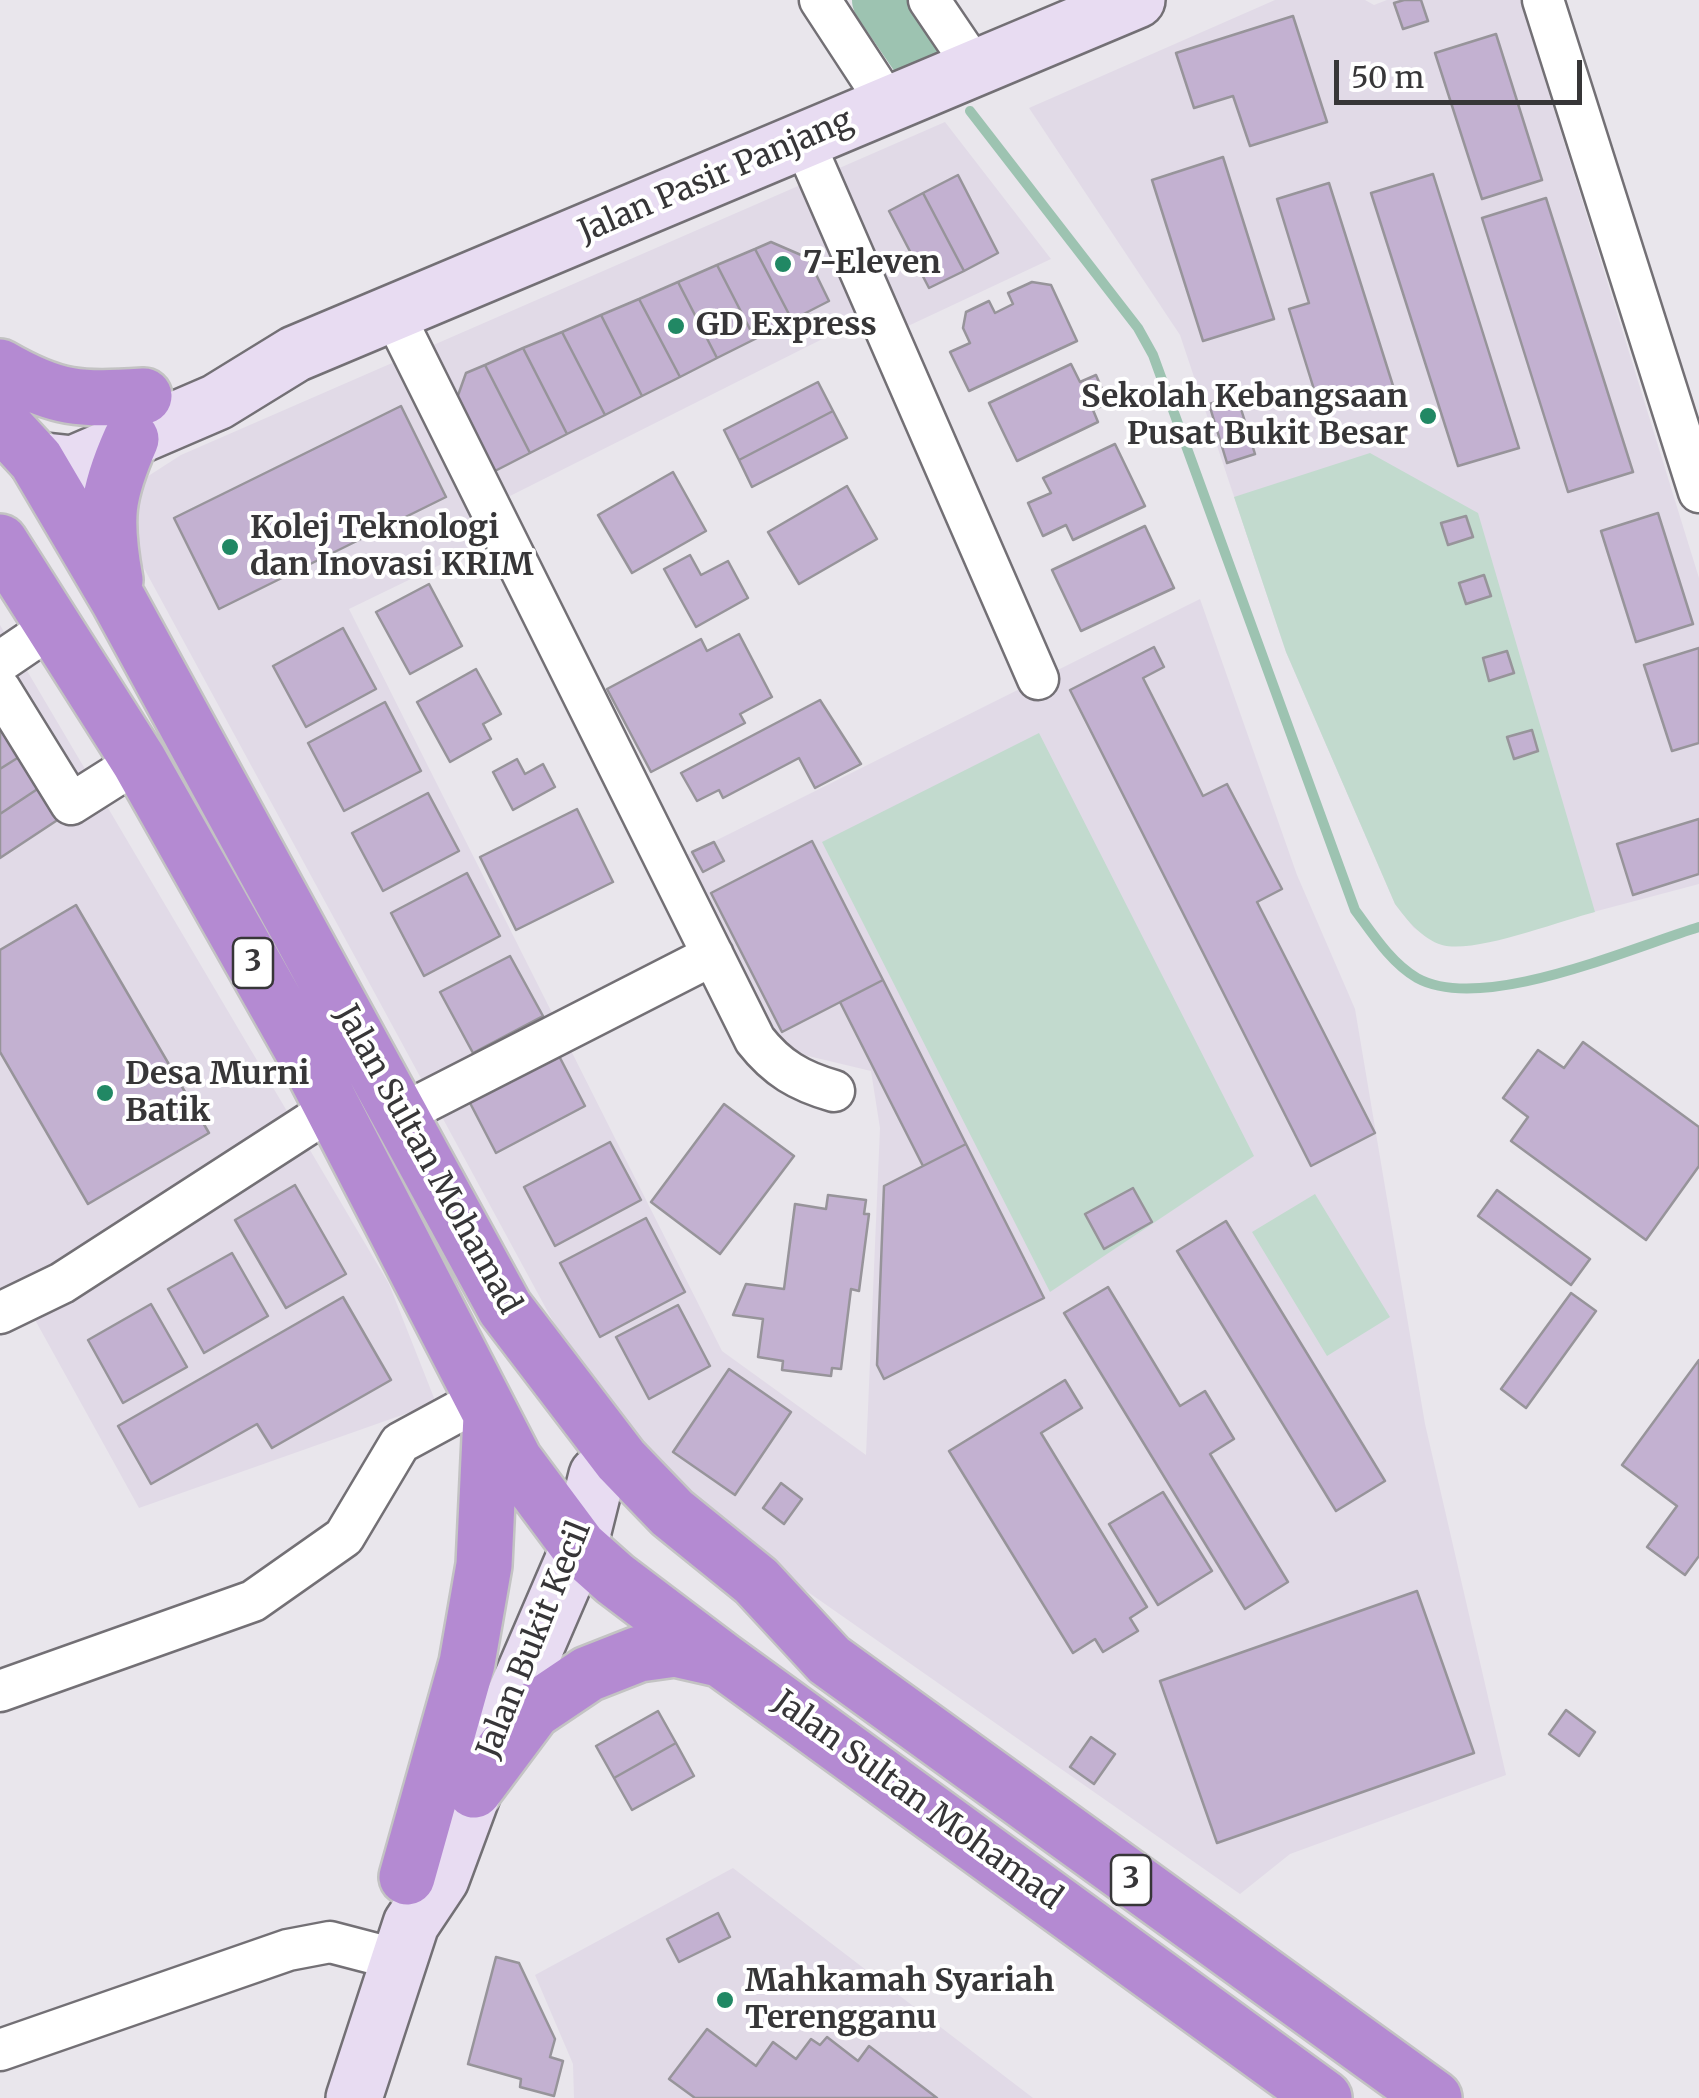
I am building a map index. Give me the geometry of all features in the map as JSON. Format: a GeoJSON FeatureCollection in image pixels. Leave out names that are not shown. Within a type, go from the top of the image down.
{"type":"FeatureCollection","features":[{"type":"Feature","properties":{"kind":"highway"},"geometry":{"type":"LineString","coordinates":[[0,367],[40,388],[138,417],[110,488],[105,528],[119,600]]}},
{"type":"Feature","properties":{"kind":"highway","name":"Jalan Sultan Mohamad"},"geometry":{"type":"LineString","coordinates":[[0,421],[18,458],[119,600],[505,1308],[620,1460],[672,1512],[756,1581],[829,1660],[1434,2098]]}},
{"type":"Feature","properties":{"kind":"highway"},"geometry":{"type":"LineString","coordinates":[[18,458],[27,484],[27,512],[139,760]]}},
{"type":"Feature","properties":{"kind":"highway","name":"Jalan Sultan Mohamad"},"geometry":{"type":"LineString","coordinates":[[0,542],[139,760],[333,1108],[515,1460],[569,1533],[614,1579],[722,1660],[1324,2098]]}},
{"type":"Feature","properties":{"kind":"highway","name":"3"},"geometry":{"type":"LineString","coordinates":[[505,1308],[597,1476],[634,1518],[678,1554],[829,1660]]}},
{"type":"Feature","properties":{"kind":"highway"},"geometry":{"type":"LineString","coordinates":[[405,1920],[467,1663],[484,1564],[487,1407]]}},
{"type":"Feature","properties":{"kind":"highway"},"geometry":{"type":"LineString","coordinates":[[474,1790],[533,1711],[588,1674],[639,1654],[674,1649],[722,1660]]}},
{"type":"Feature","properties":{"kind":"main road","name":"Jalan Pasir Panjang"},"geometry":{"type":"LineString","coordinates":[[18,458],[58,432],[138,417],[204,370],[295,354],[1137,0]]}},
{"type":"Feature","properties":{"kind":"main road","name":"Jalan Bukit Kecil"},"geometry":{"type":"LineString","coordinates":[[354,2098],[405,1920],[569,1533],[597,1476]]}},
{"type":"Feature","properties":{"kind":"main road","name":"Jalan Bukit Kecil"},"geometry":{"type":"LineString","coordinates":[[405,1920],[441,1879],[569,1533]]}},
{"type":"Feature","properties":{"kind":"street"},"geometry":{"type":"LineString","coordinates":[[820,0],[888,104]]}},
{"type":"Feature","properties":{"kind":"street"},"geometry":{"type":"LineString","coordinates":[[929,0],[975,68]]}},
{"type":"Feature","properties":{"kind":"street"},"geometry":{"type":"LineString","coordinates":[[1543,0],[1699,492]]}},
{"type":"Feature","properties":{"kind":"street"},"geometry":{"type":"LineString","coordinates":[[803,140],[958,504],[1038,679]]}},
{"type":"Feature","properties":{"kind":"street"},"geometry":{"type":"LineString","coordinates":[[393,313],[755,1040],[773,1063],[792,1076],[834,1091]]}},
{"type":"Feature","properties":{"kind":"street"},"geometry":{"type":"LineString","coordinates":[[0,662],[53,626]]}},
{"type":"Feature","properties":{"kind":"street"},"geometry":{"type":"LineString","coordinates":[[0,689],[71,804],[139,760]]}},
{"type":"Feature","properties":{"kind":"street"},"geometry":{"type":"LineString","coordinates":[[400,1115],[713,955]]}},
{"type":"Feature","properties":{"kind":"street"},"geometry":{"type":"LineString","coordinates":[[0,1313],[62,1282],[333,1108]]}},
{"type":"Feature","properties":{"kind":"street"},"geometry":{"type":"LineString","coordinates":[[0,1692],[253,1601],[344,1537],[400,1443],[487,1407]]}},
{"type":"Feature","properties":{"kind":"street"},"geometry":{"type":"LineString","coordinates":[[0,2050],[288,1950],[405,1920]]}},
{"type":"Feature","properties":{"kind":"shaded area","name":"Sekolah Kebangsaan Pusat Bukit Besar"},"geometry":{"type":"Polygon","coordinates":[[[1275,0],[1365,0],[1374,5],[1387,0],[1520,0],[1699,578],[1699,884],[1465,946],[1441,944],[1414,928],[1395,904],[1286,652],[1180,335],[1029,108],[1275,0]]]}},
{"type":"Feature","properties":{"kind":"shaded area"},"geometry":{"type":"Polygon","coordinates":[[[945,122],[1051,259],[908,326],[896,302],[506,498],[520,526],[349,609],[722,1351],[866,1455],[880,1128],[871,1071],[779,1049],[683,857],[1200,599],[1297,875],[1355,1009],[1425,1424],[1506,1775],[1290,1854],[1240,1894],[732,1539],[593,1395],[133,548],[128,511],[142,480],[181,455],[945,122]]]}},
{"type":"Feature","properties":{"kind":"shaded area"},"geometry":{"type":"Polygon","coordinates":[[[0,625],[389,1284],[436,1403],[139,1508],[34,1318],[0,1332],[0,625]]]}},
{"type":"Feature","properties":{"kind":"shaded area","name":"Mahkamah Syariah Terengganu"},"geometry":{"type":"Polygon","coordinates":[[[733,1868],[1033,2098],[574,2098],[573,2064],[535,1975],[733,1868]]]}},
{"type":"Feature","properties":{"kind":"green space"},"geometry":{"type":"Polygon","coordinates":[[[1370,453],[1478,513],[1595,912],[1495,941],[1457,947],[1428,938],[1395,904],[1286,652],[1234,497],[1370,453]]]}},
{"type":"Feature","properties":{"kind":"green space"},"geometry":{"type":"Polygon","coordinates":[[[1039,733],[1254,1156],[1050,1292],[822,842],[1039,733]]]}},
{"type":"Feature","properties":{"kind":"green space"},"geometry":{"type":"Polygon","coordinates":[[[1315,1194],[1390,1317],[1327,1356],[1252,1232],[1315,1194]]]}},
{"type":"Feature","properties":{"kind":"building"},"geometry":{"type":"Polygon","coordinates":[[[1421,0],[1428,21],[1403,29],[1394,3],[1421,0]]]}},
{"type":"Feature","properties":{"kind":"building"},"geometry":{"type":"Polygon","coordinates":[[[1293,16],[1327,122],[1250,146],[1233,96],[1194,108],[1176,53],[1293,16]]]}},
{"type":"Feature","properties":{"kind":"building"},"geometry":{"type":"Polygon","coordinates":[[[1496,34],[1542,180],[1482,199],[1435,53],[1496,34]]]}},
{"type":"Feature","properties":{"kind":"building"},"geometry":{"type":"Polygon","coordinates":[[[1223,157],[1274,319],[1203,341],[1152,180],[1223,157]]]}},
{"type":"Feature","properties":{"kind":"building"},"geometry":{"type":"Polygon","coordinates":[[[1433,174],[1519,448],[1458,466],[1371,193],[1433,174]]]}},
{"type":"Feature","properties":{"kind":"building"},"geometry":{"type":"Polygon","coordinates":[[[958,175],[998,253],[964,271],[923,193],[958,175]]]}},
{"type":"Feature","properties":{"kind":"building"},"geometry":{"type":"Polygon","coordinates":[[[1329,183],[1395,392],[1321,412],[1289,309],[1309,303],[1277,199],[1329,183]]]}},
{"type":"Feature","properties":{"kind":"building"},"geometry":{"type":"Polygon","coordinates":[[[923,193],[964,271],[929,288],[889,211],[923,193]]]}},
{"type":"Feature","properties":{"kind":"building"},"geometry":{"type":"Polygon","coordinates":[[[1546,198],[1633,472],[1568,492],[1482,218],[1546,198]]]}},
{"type":"Feature","properties":{"kind":"building"},"geometry":{"type":"Polygon","coordinates":[[[771,242],[808,258],[829,301],[792,320],[755,249],[771,242]]]}},
{"type":"Feature","properties":{"kind":"building"},"geometry":{"type":"Polygon","coordinates":[[[755,249],[792,320],[755,339],[717,265],[755,249]]]}},
{"type":"Feature","properties":{"kind":"building"},"geometry":{"type":"Polygon","coordinates":[[[717,265],[755,339],[717,358],[678,282],[717,265]]]}},
{"type":"Feature","properties":{"kind":"building"},"geometry":{"type":"Polygon","coordinates":[[[678,282],[717,358],[680,377],[639,299],[678,282]]]}},
{"type":"Feature","properties":{"kind":"building"},"geometry":{"type":"Polygon","coordinates":[[[1032,282],[1051,285],[1077,341],[969,391],[950,352],[970,343],[963,328],[966,312],[989,301],[995,313],[1013,304],[1008,293],[1032,282]]]}},
{"type":"Feature","properties":{"kind":"building"},"geometry":{"type":"Polygon","coordinates":[[[639,299],[680,377],[642,396],[601,315],[639,299]]]}},
{"type":"Feature","properties":{"kind":"building"},"geometry":{"type":"Polygon","coordinates":[[[601,315],[642,396],[605,415],[562,332],[601,315]]]}},
{"type":"Feature","properties":{"kind":"building"},"geometry":{"type":"Polygon","coordinates":[[[562,332],[605,415],[567,434],[523,348],[562,332]]]}},
{"type":"Feature","properties":{"kind":"building"},"geometry":{"type":"Polygon","coordinates":[[[523,348],[567,434],[530,453],[485,365],[523,348]]]}},
{"type":"Feature","properties":{"kind":"building"},"geometry":{"type":"Polygon","coordinates":[[[1071,364],[1080,382],[1096,375],[1108,403],[1093,410],[1098,422],[1017,461],[989,403],[1071,364]]]}},
{"type":"Feature","properties":{"kind":"building"},"geometry":{"type":"Polygon","coordinates":[[[485,365],[530,453],[493,472],[456,401],[466,373],[485,365]]]}},
{"type":"Feature","properties":{"kind":"building"},"geometry":{"type":"Polygon","coordinates":[[[818,382],[833,411],[739,460],[724,430],[818,382]]]}},
{"type":"Feature","properties":{"kind":"building"},"geometry":{"type":"Polygon","coordinates":[[[1237,396],[1255,454],[1227,463],[1209,404],[1237,396]]]}},
{"type":"Feature","properties":{"kind":"building"},"geometry":{"type":"Polygon","coordinates":[[[401,406],[446,497],[219,609],[174,518],[401,406]]]}},
{"type":"Feature","properties":{"kind":"building"},"geometry":{"type":"Polygon","coordinates":[[[833,411],[847,438],[752,487],[739,460],[833,411]]]}},
{"type":"Feature","properties":{"kind":"building"},"geometry":{"type":"Polygon","coordinates":[[[1115,444],[1145,506],[1073,540],[1066,525],[1043,536],[1028,503],[1051,493],[1043,478],[1115,444]]]}},
{"type":"Feature","properties":{"kind":"building"},"geometry":{"type":"Polygon","coordinates":[[[673,472],[706,531],[632,573],[598,515],[673,472]]]}},
{"type":"Feature","properties":{"kind":"building"},"geometry":{"type":"Polygon","coordinates":[[[847,486],[877,539],[799,584],[768,532],[847,486]]]}},
{"type":"Feature","properties":{"kind":"building"},"geometry":{"type":"Polygon","coordinates":[[[1658,513],[1693,624],[1636,642],[1601,531],[1658,513]]]}},
{"type":"Feature","properties":{"kind":"building"},"geometry":{"type":"Polygon","coordinates":[[[1466,516],[1473,537],[1448,545],[1441,523],[1466,516]]]}},
{"type":"Feature","properties":{"kind":"building"},"geometry":{"type":"Polygon","coordinates":[[[1145,526],[1174,588],[1081,631],[1052,570],[1145,526]]]}},
{"type":"Feature","properties":{"kind":"building"},"geometry":{"type":"Polygon","coordinates":[[[690,555],[701,575],[728,561],[748,598],[696,627],[664,569],[690,555]]]}},
{"type":"Feature","properties":{"kind":"building"},"geometry":{"type":"Polygon","coordinates":[[[1484,575],[1491,596],[1466,604],[1459,583],[1484,575]]]}},
{"type":"Feature","properties":{"kind":"building"},"geometry":{"type":"Polygon","coordinates":[[[429,584],[462,646],[410,674],[376,612],[429,584]]]}},
{"type":"Feature","properties":{"kind":"building"},"geometry":{"type":"Polygon","coordinates":[[[343,628],[376,689],[306,727],[273,666],[343,628]]]}},
{"type":"Feature","properties":{"kind":"building"},"geometry":{"type":"Polygon","coordinates":[[[739,634],[772,697],[740,714],[745,723],[651,772],[607,689],[701,639],[707,651],[739,634]]]}},
{"type":"Feature","properties":{"kind":"building"},"geometry":{"type":"Polygon","coordinates":[[[1154,647],[1164,667],[1143,678],[1203,796],[1227,784],[1282,889],[1257,902],[1375,1133],[1311,1166],[1070,690],[1154,647]]]}},
{"type":"Feature","properties":{"kind":"building"},"geometry":{"type":"Polygon","coordinates":[[[1699,648],[1699,743],[1672,751],[1644,665],[1699,648]]]}},
{"type":"Feature","properties":{"kind":"building"},"geometry":{"type":"Polygon","coordinates":[[[1507,651],[1514,673],[1489,681],[1483,658],[1507,651]]]}},
{"type":"Feature","properties":{"kind":"building"},"geometry":{"type":"Polygon","coordinates":[[[476,669],[501,714],[483,724],[491,739],[450,762],[417,702],[476,669]]]}},
{"type":"Feature","properties":{"kind":"building"},"geometry":{"type":"Polygon","coordinates":[[[820,700],[861,764],[815,788],[799,758],[723,798],[719,790],[697,801],[681,773],[820,700]]]}},
{"type":"Feature","properties":{"kind":"building"},"geometry":{"type":"Polygon","coordinates":[[[385,702],[421,771],[344,811],[308,743],[385,702]]]}},
{"type":"Feature","properties":{"kind":"building"},"geometry":{"type":"Polygon","coordinates":[[[0,729],[19,757],[0,769],[0,729]]]}},
{"type":"Feature","properties":{"kind":"building"},"geometry":{"type":"Polygon","coordinates":[[[1532,730],[1538,751],[1514,759],[1507,737],[1532,730]]]}},
{"type":"Feature","properties":{"kind":"building"},"geometry":{"type":"Polygon","coordinates":[[[19,757],[39,788],[0,814],[0,769],[19,757]]]}},
{"type":"Feature","properties":{"kind":"building"},"geometry":{"type":"Polygon","coordinates":[[[517,759],[525,774],[543,764],[555,787],[513,810],[493,772],[517,759]]]}},
{"type":"Feature","properties":{"kind":"building"},"geometry":{"type":"Polygon","coordinates":[[[39,788],[59,819],[0,858],[0,814],[39,788]]]}},
{"type":"Feature","properties":{"kind":"building"},"geometry":{"type":"Polygon","coordinates":[[[428,793],[459,851],[383,891],[352,833],[428,793]]]}},
{"type":"Feature","properties":{"kind":"building"},"geometry":{"type":"Polygon","coordinates":[[[577,809],[613,882],[516,930],[480,857],[577,809]]]}},
{"type":"Feature","properties":{"kind":"building"},"geometry":{"type":"Polygon","coordinates":[[[1699,819],[1699,874],[1633,895],[1617,844],[1699,819]]]}},
{"type":"Feature","properties":{"kind":"building"},"geometry":{"type":"Polygon","coordinates":[[[812,841],[883,980],[782,1032],[711,893],[812,841]]]}},
{"type":"Feature","properties":{"kind":"building"},"geometry":{"type":"Polygon","coordinates":[[[714,842],[724,861],[703,872],[692,852],[714,842]]]}},
{"type":"Feature","properties":{"kind":"building"},"geometry":{"type":"Polygon","coordinates":[[[467,873],[500,936],[424,976],[391,913],[467,873]]]}},
{"type":"Feature","properties":{"kind":"building","name":"Desa Murni Batik"},"geometry":{"type":"Polygon","coordinates":[[[76,905],[209,1133],[88,1204],[0,1052],[0,950],[76,905]]]}},
{"type":"Feature","properties":{"kind":"building"},"geometry":{"type":"Polygon","coordinates":[[[510,956],[543,1016],[473,1053],[440,992],[510,956]]]}},
{"type":"Feature","properties":{"kind":"building"},"geometry":{"type":"Polygon","coordinates":[[[883,980],[966,1144],[923,1166],[840,1002],[883,980]]]}},
{"type":"Feature","properties":{"kind":"building"},"geometry":{"type":"Polygon","coordinates":[[[1583,1042],[1699,1127],[1699,1166],[1646,1240],[1511,1141],[1528,1117],[1503,1098],[1538,1050],[1564,1068],[1583,1042]]]}},
{"type":"Feature","properties":{"kind":"building"},"geometry":{"type":"Polygon","coordinates":[[[558,1054],[585,1106],[496,1153],[469,1101],[558,1054]]]}},
{"type":"Feature","properties":{"kind":"building"},"geometry":{"type":"Polygon","coordinates":[[[724,1104],[794,1156],[720,1254],[651,1202],[724,1104]]]}},
{"type":"Feature","properties":{"kind":"building"},"geometry":{"type":"Polygon","coordinates":[[[610,1142],[641,1200],[555,1246],[524,1187],[610,1142]]]}},
{"type":"Feature","properties":{"kind":"building"},"geometry":{"type":"Polygon","coordinates":[[[966,1144],[1044,1298],[884,1379],[877,1365],[884,1186],[966,1144]]]}},
{"type":"Feature","properties":{"kind":"building"},"geometry":{"type":"Polygon","coordinates":[[[295,1185],[346,1274],[286,1308],[235,1220],[295,1185]]]}},
{"type":"Feature","properties":{"kind":"building"},"geometry":{"type":"Polygon","coordinates":[[[1133,1188],[1152,1222],[1104,1249],[1085,1214],[1133,1188]]]}},
{"type":"Feature","properties":{"kind":"building"},"geometry":{"type":"Polygon","coordinates":[[[1497,1190],[1590,1259],[1571,1285],[1478,1216],[1497,1190]]]}},
{"type":"Feature","properties":{"kind":"building"},"geometry":{"type":"Polygon","coordinates":[[[828,1195],[866,1200],[864,1214],[869,1214],[859,1291],[851,1289],[841,1369],[832,1368],[831,1376],[782,1370],[783,1361],[758,1357],[763,1319],[733,1315],[746,1284],[784,1289],[795,1204],[826,1209],[828,1195]]]}},
{"type":"Feature","properties":{"kind":"building"},"geometry":{"type":"Polygon","coordinates":[[[646,1218],[685,1292],[600,1337],[560,1263],[646,1218]]]}},
{"type":"Feature","properties":{"kind":"building"},"geometry":{"type":"Polygon","coordinates":[[[1226,1221],[1385,1481],[1336,1511],[1177,1251],[1226,1221]]]}},
{"type":"Feature","properties":{"kind":"building"},"geometry":{"type":"Polygon","coordinates":[[[232,1253],[268,1316],[204,1353],[168,1289],[232,1253]]]}},
{"type":"Feature","properties":{"kind":"building"},"geometry":{"type":"Polygon","coordinates":[[[1108,1287],[1180,1406],[1205,1391],[1234,1439],[1210,1454],[1288,1582],[1245,1609],[1064,1313],[1108,1287]]]}},
{"type":"Feature","properties":{"kind":"building"},"geometry":{"type":"Polygon","coordinates":[[[1571,1293],[1596,1311],[1526,1408],[1501,1389],[1571,1293]]]}},
{"type":"Feature","properties":{"kind":"building"},"geometry":{"type":"Polygon","coordinates":[[[343,1297],[391,1380],[272,1448],[257,1424],[151,1484],[118,1426],[343,1297]]]}},
{"type":"Feature","properties":{"kind":"building"},"geometry":{"type":"Polygon","coordinates":[[[151,1304],[187,1367],[123,1403],[88,1340],[151,1304]]]}},
{"type":"Feature","properties":{"kind":"building"},"geometry":{"type":"Polygon","coordinates":[[[678,1305],[710,1366],[649,1399],[616,1337],[678,1305]]]}},
{"type":"Feature","properties":{"kind":"building"},"geometry":{"type":"Polygon","coordinates":[[[1699,1360],[1699,1556],[1685,1575],[1647,1547],[1677,1506],[1622,1465],[1699,1360]]]}},
{"type":"Feature","properties":{"kind":"building"},"geometry":{"type":"Polygon","coordinates":[[[729,1369],[791,1412],[735,1495],[673,1452],[729,1369]]]}},
{"type":"Feature","properties":{"kind":"building"},"geometry":{"type":"Polygon","coordinates":[[[1065,1380],[1082,1408],[1041,1433],[1147,1607],[1130,1618],[1138,1631],[1103,1652],[1095,1639],[1073,1653],[949,1451],[1065,1380]]]}},
{"type":"Feature","properties":{"kind":"building"},"geometry":{"type":"Polygon","coordinates":[[[781,1483],[802,1499],[784,1524],[763,1508],[781,1483]]]}},
{"type":"Feature","properties":{"kind":"building"},"geometry":{"type":"Polygon","coordinates":[[[1163,1492],[1212,1571],[1158,1605],[1109,1524],[1163,1492]]]}},
{"type":"Feature","properties":{"kind":"building"},"geometry":{"type":"Polygon","coordinates":[[[1417,1591],[1474,1753],[1217,1843],[1160,1681],[1417,1591]]]}},
{"type":"Feature","properties":{"kind":"building"},"geometry":{"type":"Polygon","coordinates":[[[1566,1710],[1595,1732],[1579,1756],[1549,1734],[1566,1710]]]}},
{"type":"Feature","properties":{"kind":"building"},"geometry":{"type":"Polygon","coordinates":[[[658,1711],[676,1743],[614,1778],[596,1746],[658,1711]]]}},
{"type":"Feature","properties":{"kind":"building"},"geometry":{"type":"Polygon","coordinates":[[[1091,1737],[1115,1754],[1094,1784],[1070,1767],[1091,1737]]]}},
{"type":"Feature","properties":{"kind":"building"},"geometry":{"type":"Polygon","coordinates":[[[676,1743],[694,1776],[632,1810],[614,1778],[676,1743]]]}},
{"type":"Feature","properties":{"kind":"building"},"geometry":{"type":"Polygon","coordinates":[[[718,1913],[730,1937],[679,1962],[667,1939],[718,1913]]]}},
{"type":"Feature","properties":{"kind":"building"},"geometry":{"type":"Polygon","coordinates":[[[496,1957],[519,1963],[555,2039],[550,2057],[563,2061],[554,2096],[520,2087],[521,2079],[468,2064],[496,1957]]]}},
{"type":"Feature","properties":{"kind":"building"},"geometry":{"type":"Polygon","coordinates":[[[707,2029],[756,2066],[773,2042],[796,2059],[811,2039],[820,2045],[827,2037],[858,2061],[869,2046],[937,2098],[695,2098],[669,2079],[707,2029]]]}},
{"type":"Feature","properties":{"kind":"waterway"},"geometry":{"type":"LineString","coordinates":[[882,0],[919,54]]}},
{"type":"Feature","properties":{"kind":"waterway"},"geometry":{"type":"LineString","coordinates":[[970,111],[1138,328],[1153,355],[1355,910],[1390,956],[1417,978],[1445,987],[1479,988],[1556,974],[1699,927]]}},
{"type":"Feature","properties":{"kind":"place","name":"7-Eleven"},"geometry":{"type":"Point","coordinates":[783,264]}},
{"type":"Feature","properties":{"kind":"place","name":"GD Express"},"geometry":{"type":"Point","coordinates":[676,326]}},
{"type":"Feature","properties":{"kind":"place","name":"Sekolah Kebangsaan Pusat Bukit Besar"},"geometry":{"type":"Point","coordinates":[1428,416]}},
{"type":"Feature","properties":{"kind":"place","name":"Kolej Teknologi dan Inovasi KRIM"},"geometry":{"type":"Point","coordinates":[230,547]}},
{"type":"Feature","properties":{"kind":"place","name":"Desa Murni Batik"},"geometry":{"type":"Point","coordinates":[105,1093]}},
{"type":"Feature","properties":{"kind":"place","name":"Mahkamah Syariah Terengganu"},"geometry":{"type":"Point","coordinates":[725,2000]}}]}
